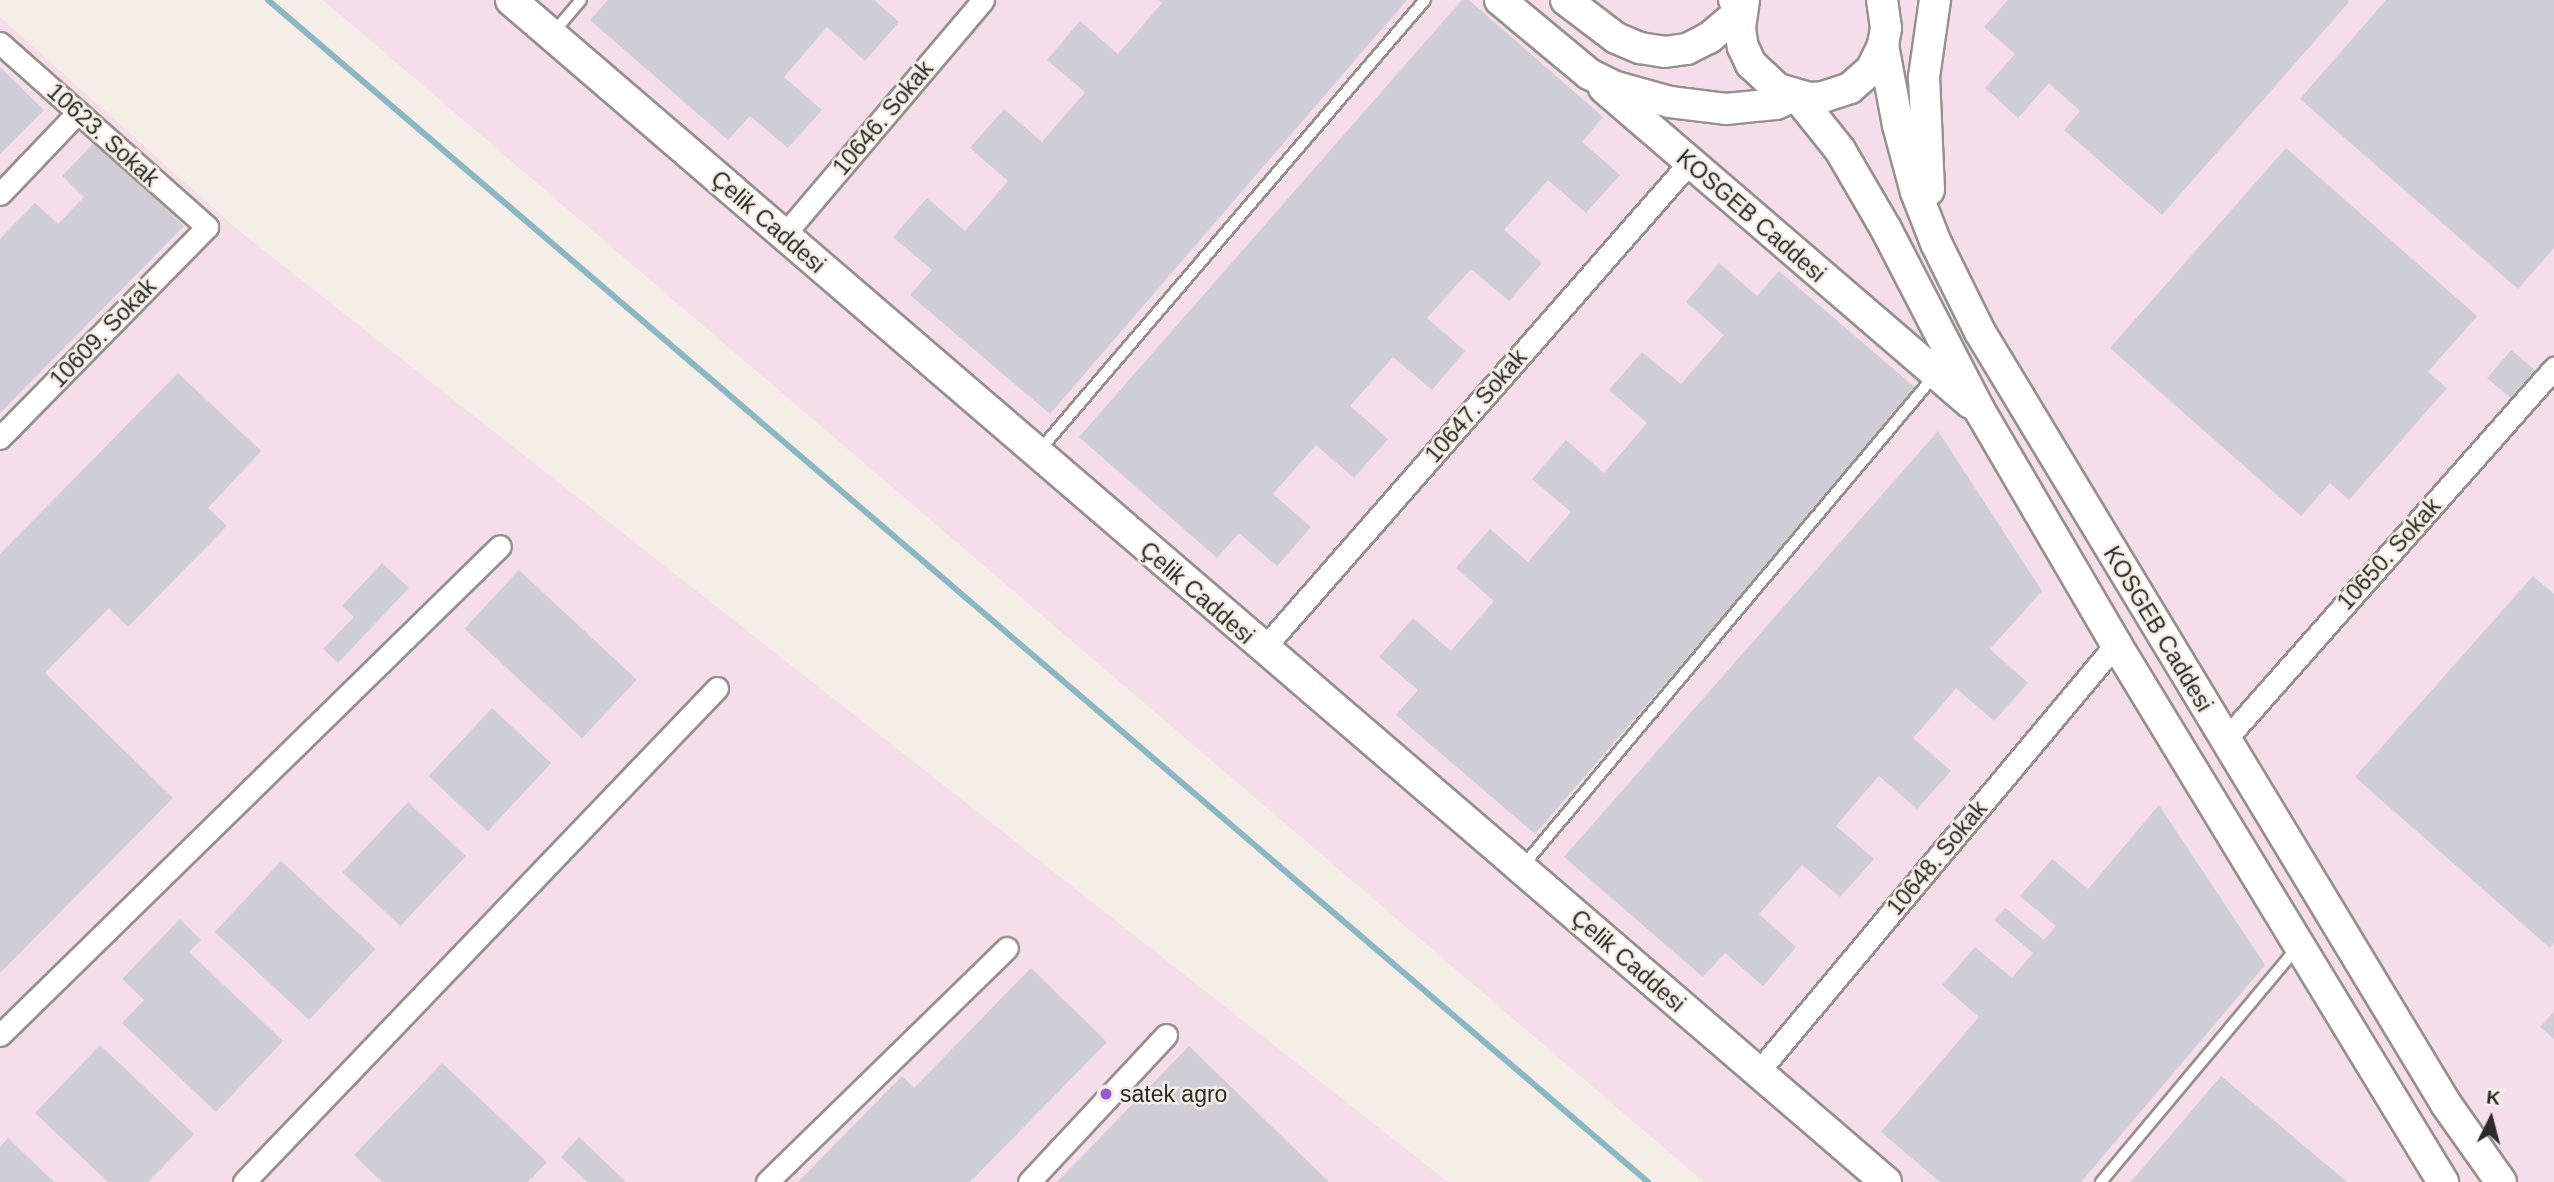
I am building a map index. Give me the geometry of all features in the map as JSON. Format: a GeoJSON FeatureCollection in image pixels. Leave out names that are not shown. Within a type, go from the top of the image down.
{"type":"FeatureCollection","features":[{"type":"Feature","properties":{"kind":"main road","name":"Çelik Caddesi"},"geometry":{"type":"LineString","coordinates":[[511,0],[1886,1182]]}},
{"type":"Feature","properties":{"kind":"main road","name":"KOSGEB Caddesi"},"geometry":{"type":"LineString","coordinates":[[1500,0],[1980,411]]}},
{"type":"Feature","properties":{"kind":"main road"},"geometry":{"type":"LineString","coordinates":[[1566,0],[1616,38],[1640,48],[1665,52],[1687,49],[1709,38],[1739,4]]}},
{"type":"Feature","properties":{"kind":"main road"},"geometry":{"type":"LineString","coordinates":[[1935,0],[1928,41],[1924,103],[1925,150],[1936,243]]}},
{"type":"Feature","properties":{"kind":"main road"},"geometry":{"type":"LineString","coordinates":[[1739,4],[1743,47],[1751,64],[1771,84],[1796,95],[1824,97],[1850,88],[1871,70],[1886,18]]}},
{"type":"Feature","properties":{"kind":"main road","name":"KOSGEB Caddesi"},"geometry":{"type":"LineString","coordinates":[[1886,18],[1906,158],[1936,243],[2009,384],[2446,1104],[2501,1182]]}},
{"type":"Feature","properties":{"kind":"main road","name":"KOSGEB Caddesi"},"geometry":{"type":"LineString","coordinates":[[1588,74],[1639,95],[1700,107],[1753,108],[1776,104],[1796,95],[1857,176],[1980,411],[2116,644],[2443,1182]]}},
{"type":"Feature","properties":{"kind":"street","name":"10646. Sokak"},"geometry":{"type":"LineString","coordinates":[[783,236],[983,0]]}},
{"type":"Feature","properties":{"kind":"street","name":"10623. Sokak"},"geometry":{"type":"LineString","coordinates":[[0,43],[207,227]]}},
{"type":"Feature","properties":{"kind":"street"},"geometry":{"type":"LineString","coordinates":[[0,194],[78,112]]}},
{"type":"Feature","properties":{"kind":"street","name":"10647. Sokak"},"geometry":{"type":"LineString","coordinates":[[1263,649],[1689,163]]}},
{"type":"Feature","properties":{"kind":"street","name":"10609. Sokak"},"geometry":{"type":"LineString","coordinates":[[0,438],[207,227]]}},
{"type":"Feature","properties":{"kind":"street","name":"10650. Sokak"},"geometry":{"type":"LineString","coordinates":[[2225,740],[2554,368]]}},
{"type":"Feature","properties":{"kind":"street"},"geometry":{"type":"LineString","coordinates":[[0,1035],[500,546]]}},
{"type":"Feature","properties":{"kind":"street","name":"10648. Sokak"},"geometry":{"type":"LineString","coordinates":[[1758,1072],[2116,644]]}},
{"type":"Feature","properties":{"kind":"street"},"geometry":{"type":"LineString","coordinates":[[244,1182],[717,688]]}},
{"type":"Feature","properties":{"kind":"street"},"geometry":{"type":"LineString","coordinates":[[767,1182],[1007,948]]}},
{"type":"Feature","properties":{"kind":"street"},"geometry":{"type":"LineString","coordinates":[[1029,1182],[1166,1035]]}},
{"type":"Feature","properties":{"kind":"lane"},"geometry":{"type":"LineString","coordinates":[[552,35],[581,0]]}},
{"type":"Feature","properties":{"kind":"lane"},"geometry":{"type":"LineString","coordinates":[[1037,454],[1425,0]]}},
{"type":"Feature","properties":{"kind":"lane"},"geometry":{"type":"LineString","coordinates":[[1520,869],[1936,374]]}},
{"type":"Feature","properties":{"kind":"lane"},"geometry":{"type":"LineString","coordinates":[[2101,1182],[2299,945]]}},
{"type":"Feature","properties":{"kind":"shaded area"},"geometry":{"type":"Polygon","coordinates":[[[323,0],[2554,0],[2554,1182],[1704,1182],[323,0]]]}},
{"type":"Feature","properties":{"kind":"shaded area"},"geometry":{"type":"Polygon","coordinates":[[[0,17],[239,231],[1448,1182],[0,1182],[0,17]]]}},
{"type":"Feature","properties":{"kind":"building"},"geometry":{"type":"Polygon","coordinates":[[[608,0],[874,0],[899,22],[865,61],[827,27],[784,77],[822,110],[788,148],[750,116],[728,140],[590,20],[608,0]]]}},
{"type":"Feature","properties":{"kind":"building"},"geometry":{"type":"Polygon","coordinates":[[[1157,0],[1407,0],[1050,414],[910,295],[932,270],[893,237],[927,198],[965,231],[1008,181],[970,148],[1004,109],[1042,142],[1085,92],[1047,60],[1080,21],[1118,54],[1162,3],[1157,0]]]}},
{"type":"Feature","properties":{"kind":"building"},"geometry":{"type":"Polygon","coordinates":[[[1462,0],[1469,0],[1603,117],[1582,142],[1620,175],[1586,213],[1548,180],[1504,230],[1542,263],[1509,301],[1471,269],[1427,318],[1465,351],[1432,390],[1393,357],[1350,406],[1388,439],[1354,478],[1316,445],[1273,494],[1311,527],[1277,566],[1239,533],[1217,558],[1079,437],[1462,0]]]}},
{"type":"Feature","properties":{"kind":"building"},"geometry":{"type":"Polygon","coordinates":[[[2008,0],[2349,2],[2162,215],[2064,130],[2080,111],[2049,83],[2018,118],[1985,88],[2015,54],[1984,27],[2008,0]]]}},
{"type":"Feature","properties":{"kind":"building"},"geometry":{"type":"Polygon","coordinates":[[[2386,0],[2554,0],[2554,248],[2518,289],[2300,99],[2386,0]]]}},
{"type":"Feature","properties":{"kind":"building"},"geometry":{"type":"Polygon","coordinates":[[[0,67],[44,110],[0,154],[0,67]]]}},
{"type":"Feature","properties":{"kind":"building"},"geometry":{"type":"Polygon","coordinates":[[[96,141],[184,226],[0,413],[0,239],[35,203],[58,224],[84,197],[62,176],[96,141]]]}},
{"type":"Feature","properties":{"kind":"building"},"geometry":{"type":"Polygon","coordinates":[[[2286,148],[2477,316],[2428,372],[2447,388],[2349,500],[2330,483],[2301,516],[2110,348],[2286,148]]]}},
{"type":"Feature","properties":{"kind":"building"},"geometry":{"type":"Polygon","coordinates":[[[1719,263],[1757,296],[1779,271],[1918,390],[1535,834],[1396,715],[1418,690],[1379,657],[1413,618],[1451,651],[1494,601],[1456,568],[1490,529],[1528,562],[1571,512],[1532,479],[1566,440],[1604,473],[1647,423],[1609,390],[1642,352],[1681,384],[1724,335],[1686,302],[1719,263]]]}},
{"type":"Feature","properties":{"kind":"building"},"geometry":{"type":"Polygon","coordinates":[[[2511,350],[2537,372],[2513,400],[2487,378],[2511,350]]]}},
{"type":"Feature","properties":{"kind":"building"},"geometry":{"type":"Polygon","coordinates":[[[178,373],[261,451],[208,508],[227,526],[128,627],[109,608],[45,673],[173,798],[0,973],[0,554],[178,373]]]}},
{"type":"Feature","properties":{"kind":"building"},"geometry":{"type":"Polygon","coordinates":[[[1938,431],[2042,591],[1990,649],[2028,683],[1994,721],[1956,688],[1913,738],[1951,771],[1917,809],[1879,776],[1857,801],[1836,826],[1874,859],[1840,897],[1802,865],[1759,914],[1796,947],[1763,986],[1725,953],[1703,977],[1564,857],[1938,431]]]}},
{"type":"Feature","properties":{"kind":"building"},"geometry":{"type":"Polygon","coordinates":[[[382,563],[409,588],[338,663],[323,649],[354,617],[342,606],[382,563]]]}},
{"type":"Feature","properties":{"kind":"building"},"geometry":{"type":"Polygon","coordinates":[[[519,570],[637,680],[582,738],[464,629],[519,570]]]}},
{"type":"Feature","properties":{"kind":"building"},"geometry":{"type":"Polygon","coordinates":[[[2533,576],[2554,594],[2554,943],[2550,948],[2355,777],[2533,576]]]}},
{"type":"Feature","properties":{"kind":"building"},"geometry":{"type":"Polygon","coordinates":[[[492,708],[551,763],[488,831],[429,776],[492,708]]]}},
{"type":"Feature","properties":{"kind":"building"},"geometry":{"type":"Polygon","coordinates":[[[408,802],[466,856],[400,926],[343,872],[408,802]]]}},
{"type":"Feature","properties":{"kind":"building"},"geometry":{"type":"Polygon","coordinates":[[[2159,805],[2265,965],[2081,1182],[1940,1182],[1881,1132],[1979,1017],[1942,985],[1975,947],[2012,978],[2033,953],[1994,920],[2005,908],[2044,940],[2056,926],[2020,896],[2052,859],[2088,889],[2159,805]]]}},
{"type":"Feature","properties":{"kind":"building"},"geometry":{"type":"Polygon","coordinates":[[[281,861],[375,949],[309,1020],[215,932],[281,861]]]}},
{"type":"Feature","properties":{"kind":"building"},"geometry":{"type":"Polygon","coordinates":[[[180,919],[201,940],[189,952],[283,1041],[216,1112],[122,1023],[144,1000],[122,979],[180,919]]]}},
{"type":"Feature","properties":{"kind":"building"},"geometry":{"type":"Polygon","coordinates":[[[1031,968],[1107,1042],[970,1182],[798,1182],[902,1076],[914,1088],[1031,968]]]}},
{"type":"Feature","properties":{"kind":"building"},"geometry":{"type":"Polygon","coordinates":[[[2554,1012],[2554,1039],[2540,1027],[2554,1012]]]}},
{"type":"Feature","properties":{"kind":"building"},"geometry":{"type":"Polygon","coordinates":[[[100,1045],[194,1134],[148,1182],[108,1182],[35,1113],[100,1045]]]}},
{"type":"Feature","properties":{"kind":"building"},"geometry":{"type":"Polygon","coordinates":[[[1189,1046],[1329,1182],[1057,1182],[1189,1046]]]}},
{"type":"Feature","properties":{"kind":"building"},"geometry":{"type":"Polygon","coordinates":[[[442,1063],[547,1162],[528,1182],[382,1182],[354,1155],[442,1063]]]}},
{"type":"Feature","properties":{"kind":"building"},"geometry":{"type":"Polygon","coordinates":[[[2221,1076],[2347,1182],[2131,1182],[2221,1076]]]}},
{"type":"Feature","properties":{"kind":"building"},"geometry":{"type":"Polygon","coordinates":[[[579,1137],[626,1182],[587,1182],[561,1157],[579,1137]]]}},
{"type":"Feature","properties":{"kind":"building"},"geometry":{"type":"Polygon","coordinates":[[[8,1138],[54,1182],[0,1182],[0,1147],[8,1138]]]}},
{"type":"Feature","properties":{"kind":"waterway"},"geometry":{"type":"LineString","coordinates":[[268,0],[1648,1182]]}},
{"type":"Feature","properties":{"kind":"place","name":"satek agro"},"geometry":{"type":"Point","coordinates":[1106,1094]}}]}
